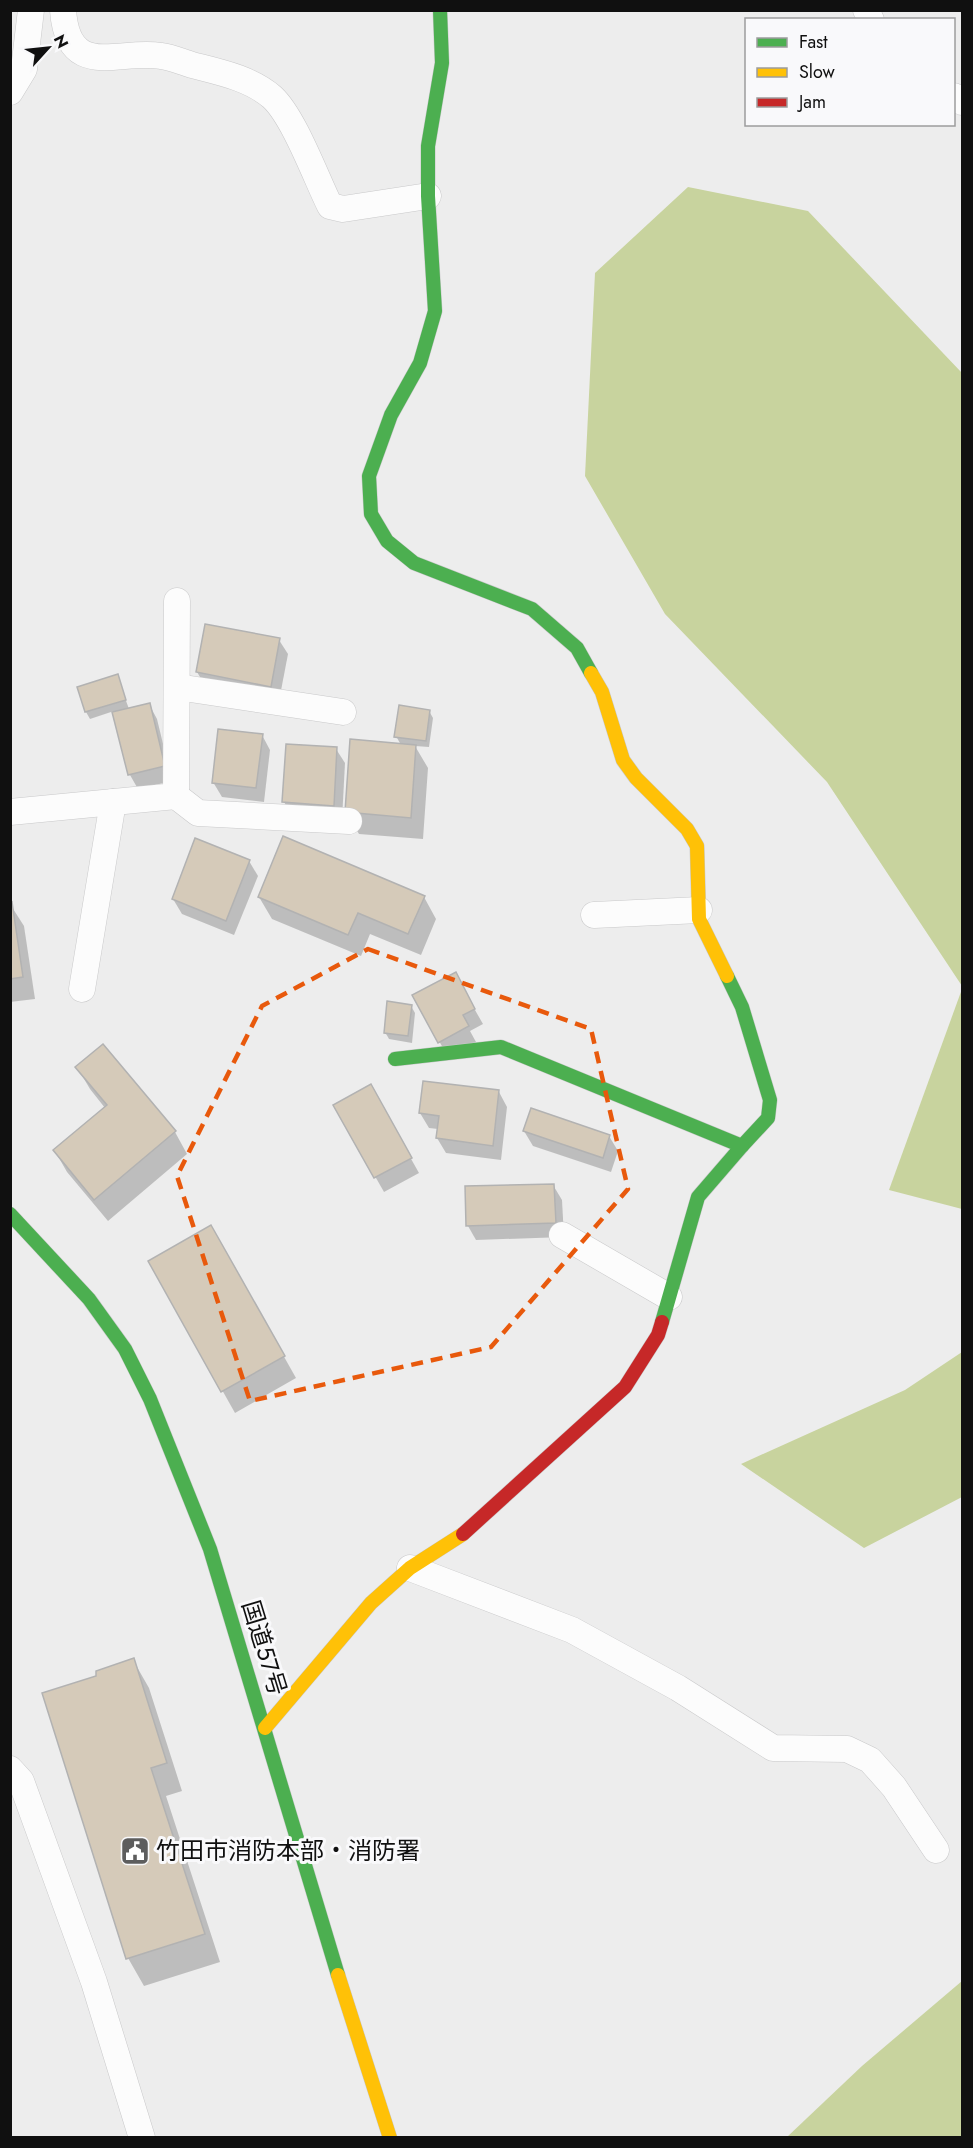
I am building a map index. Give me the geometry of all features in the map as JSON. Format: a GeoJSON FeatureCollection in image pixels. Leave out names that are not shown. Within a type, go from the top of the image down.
{"type":"FeatureCollection","features":[{"type":"Feature","properties":{"kind":"main road"},"geometry":{"type":"LineString","coordinates":[[265,1728],[371,1603],[410,1568],[460,1537],[625,1387],[658,1335],[698,1197],[768,1118],[770,1100],[742,1007],[699,919],[697,846],[687,829],[636,778],[623,760],[602,692],[577,648],[532,609],[414,564],[387,541],[371,514],[369,476],[391,415],[420,363],[435,311],[428,196],[428,146],[442,63],[440,10]]}},
{"type":"Feature","properties":{"kind":"main road"},"geometry":{"type":"LineString","coordinates":[[395,1059],[501,1047],[742,1146]]}},
{"type":"Feature","properties":{"kind":"main road","name":"国道57号"},"geometry":{"type":"LineString","coordinates":[[10,1215],[22,1225],[89,1299],[125,1349],[150,1399],[210,1549],[332,1957],[390,2138]]}},
{"type":"Feature","properties":{"kind":"street"},"geometry":{"type":"LineString","coordinates":[[10,92],[24,69],[31,10]]}},
{"type":"Feature","properties":{"kind":"street"},"geometry":{"type":"LineString","coordinates":[[63,10],[64,25],[75,48],[97,59],[160,56],[240,79],[272,97],[290,122],[330,206],[343,209],[428,196]]}},
{"type":"Feature","properties":{"kind":"street"},"geometry":{"type":"LineString","coordinates":[[176,796],[177,601]]}},
{"type":"Feature","properties":{"kind":"street"},"geometry":{"type":"LineString","coordinates":[[177,687],[343,711]]}},
{"type":"Feature","properties":{"kind":"street"},"geometry":{"type":"LineString","coordinates":[[10,812],[176,796],[198,813],[349,821]]}},
{"type":"Feature","properties":{"kind":"street"},"geometry":{"type":"LineString","coordinates":[[82,989],[113,802]]}},
{"type":"Feature","properties":{"kind":"street"},"geometry":{"type":"LineString","coordinates":[[594,915],[699,910]]}},
{"type":"Feature","properties":{"kind":"street"},"geometry":{"type":"LineString","coordinates":[[562,1235],[669,1297]]}},
{"type":"Feature","properties":{"kind":"street"},"geometry":{"type":"LineString","coordinates":[[410,1568],[572,1630],[678,1688],[773,1748],[847,1749],[870,1760],[894,1787],[936,1850]]}},
{"type":"Feature","properties":{"kind":"street"},"geometry":{"type":"LineString","coordinates":[[10,1769],[21,1781],[94,1982],[142,2138]]}},
{"type":"Feature","properties":{"kind":"highlighted area"},"geometry":{"type":"Polygon","coordinates":[[[368,949],[591,1029],[628,1189],[491,1347],[250,1401],[177,1176],[262,1006],[368,949]]]}},
{"type":"Feature","properties":{"kind":"green space"},"geometry":{"type":"Polygon","coordinates":[[[688,187],[808,211],[962,373],[962,986],[827,782],[665,614],[585,476],[595,273],[688,187]]]}},
{"type":"Feature","properties":{"kind":"green space"},"geometry":{"type":"Polygon","coordinates":[[[962,989],[962,1209],[889,1190],[962,989]]]}},
{"type":"Feature","properties":{"kind":"green space"},"geometry":{"type":"Polygon","coordinates":[[[962,1352],[962,1497],[864,1548],[741,1464],[905,1390],[962,1352]]]}},
{"type":"Feature","properties":{"kind":"green space"},"geometry":{"type":"Polygon","coordinates":[[[962,1981],[962,2137],[787,2137],[862,2066],[962,1981]]]}},
{"type":"Feature","properties":{"kind":"building"},"geometry":{"type":"Polygon","coordinates":[[[205,624],[280,638],[271,687],[196,672],[205,624]]]}},
{"type":"Feature","properties":{"kind":"building"},"geometry":{"type":"Polygon","coordinates":[[[118,674],[126,700],[85,712],[77,687],[118,674]]]}},
{"type":"Feature","properties":{"kind":"building"},"geometry":{"type":"Polygon","coordinates":[[[150,703],[165,766],[128,775],[112,712],[150,703]]]}},
{"type":"Feature","properties":{"kind":"building"},"geometry":{"type":"Polygon","coordinates":[[[399,705],[430,710],[426,741],[394,737],[399,705]]]}},
{"type":"Feature","properties":{"kind":"building"},"geometry":{"type":"Polygon","coordinates":[[[218,729],[263,734],[256,788],[212,783],[218,729]]]}},
{"type":"Feature","properties":{"kind":"building"},"geometry":{"type":"Polygon","coordinates":[[[350,739],[416,745],[411,818],[345,812],[350,739]]]}},
{"type":"Feature","properties":{"kind":"building"},"geometry":{"type":"Polygon","coordinates":[[[286,744],[337,747],[334,806],[282,802],[286,744]]]}},
{"type":"Feature","properties":{"kind":"building"},"geometry":{"type":"Polygon","coordinates":[[[283,836],[425,896],[408,934],[358,913],[348,935],[258,897],[283,836]]]}},
{"type":"Feature","properties":{"kind":"building"},"geometry":{"type":"Polygon","coordinates":[[[195,838],[250,860],[226,921],[172,899],[195,838]]]}},
{"type":"Feature","properties":{"kind":"building"},"geometry":{"type":"Polygon","coordinates":[[[12,902],[23,977],[10,979],[10,903],[12,902]]]}},
{"type":"Feature","properties":{"kind":"building"},"geometry":{"type":"Polygon","coordinates":[[[456,972],[475,1009],[463,1015],[469,1026],[438,1043],[412,995],[456,972]]]}},
{"type":"Feature","properties":{"kind":"building"},"geometry":{"type":"Polygon","coordinates":[[[387,1001],[412,1005],[408,1036],[384,1033],[387,1001]]]}},
{"type":"Feature","properties":{"kind":"building"},"geometry":{"type":"Polygon","coordinates":[[[103,1044],[176,1131],[94,1200],[53,1150],[107,1105],[75,1067],[103,1044]]]}},
{"type":"Feature","properties":{"kind":"building"},"geometry":{"type":"Polygon","coordinates":[[[423,1081],[499,1090],[493,1146],[436,1138],[439,1116],[419,1113],[423,1081]]]}},
{"type":"Feature","properties":{"kind":"building"},"geometry":{"type":"Polygon","coordinates":[[[371,1084],[412,1158],[374,1178],[333,1105],[371,1084]]]}},
{"type":"Feature","properties":{"kind":"building"},"geometry":{"type":"Polygon","coordinates":[[[531,1108],[610,1135],[603,1158],[523,1131],[531,1108]]]}},
{"type":"Feature","properties":{"kind":"building"},"geometry":{"type":"Polygon","coordinates":[[[554,1184],[556,1223],[466,1226],[465,1186],[554,1184]]]}},
{"type":"Feature","properties":{"kind":"building"},"geometry":{"type":"Polygon","coordinates":[[[211,1225],[285,1356],[221,1392],[148,1261],[211,1225]]]}},
{"type":"Feature","properties":{"kind":"building","name":"竹田市消防本部・消防署"},"geometry":{"type":"Polygon","coordinates":[[[134,1658],[167,1763],[151,1768],[205,1934],[126,1959],[42,1693],[96,1676],[96,1671],[134,1658]]]}},
{"type":"Feature","properties":{"kind":"traffic: fast"},"geometry":{"type":"LineString","coordinates":[[440,10],[442,63],[428,146],[428,196],[435,311],[420,363],[391,415],[369,476],[371,514],[387,541],[414,563],[532,609],[577,648],[591,673]]}},
{"type":"Feature","properties":{"kind":"traffic: fast"},"geometry":{"type":"LineString","coordinates":[[727,976],[742,1007],[770,1100],[768,1118],[742,1146]]}},
{"type":"Feature","properties":{"kind":"traffic: fast"},"geometry":{"type":"LineString","coordinates":[[395,1059],[501,1047],[742,1146],[698,1197],[662,1322]]}},
{"type":"Feature","properties":{"kind":"traffic: fast"},"geometry":{"type":"LineString","coordinates":[[10,1214],[89,1299],[125,1349],[150,1399],[210,1549],[338,1975]]}},
{"type":"Feature","properties":{"kind":"traffic: slow"},"geometry":{"type":"LineString","coordinates":[[591,673],[602,692],[623,760],[636,778],[687,829],[697,846],[699,919],[727,976]]}},
{"type":"Feature","properties":{"kind":"traffic: slow"},"geometry":{"type":"LineString","coordinates":[[265,1728],[371,1603],[410,1568],[463,1534]]}},
{"type":"Feature","properties":{"kind":"traffic: slow"},"geometry":{"type":"LineString","coordinates":[[338,1975],[390,2138]]}},
{"type":"Feature","properties":{"kind":"traffic: jam"},"geometry":{"type":"LineString","coordinates":[[463,1534],[625,1387],[658,1335],[662,1322]]}},
{"type":"Feature","properties":{"kind":"place","name":"竹田市消防本部・消防署"},"geometry":{"type":"Point","coordinates":[135,1851]}}]}
